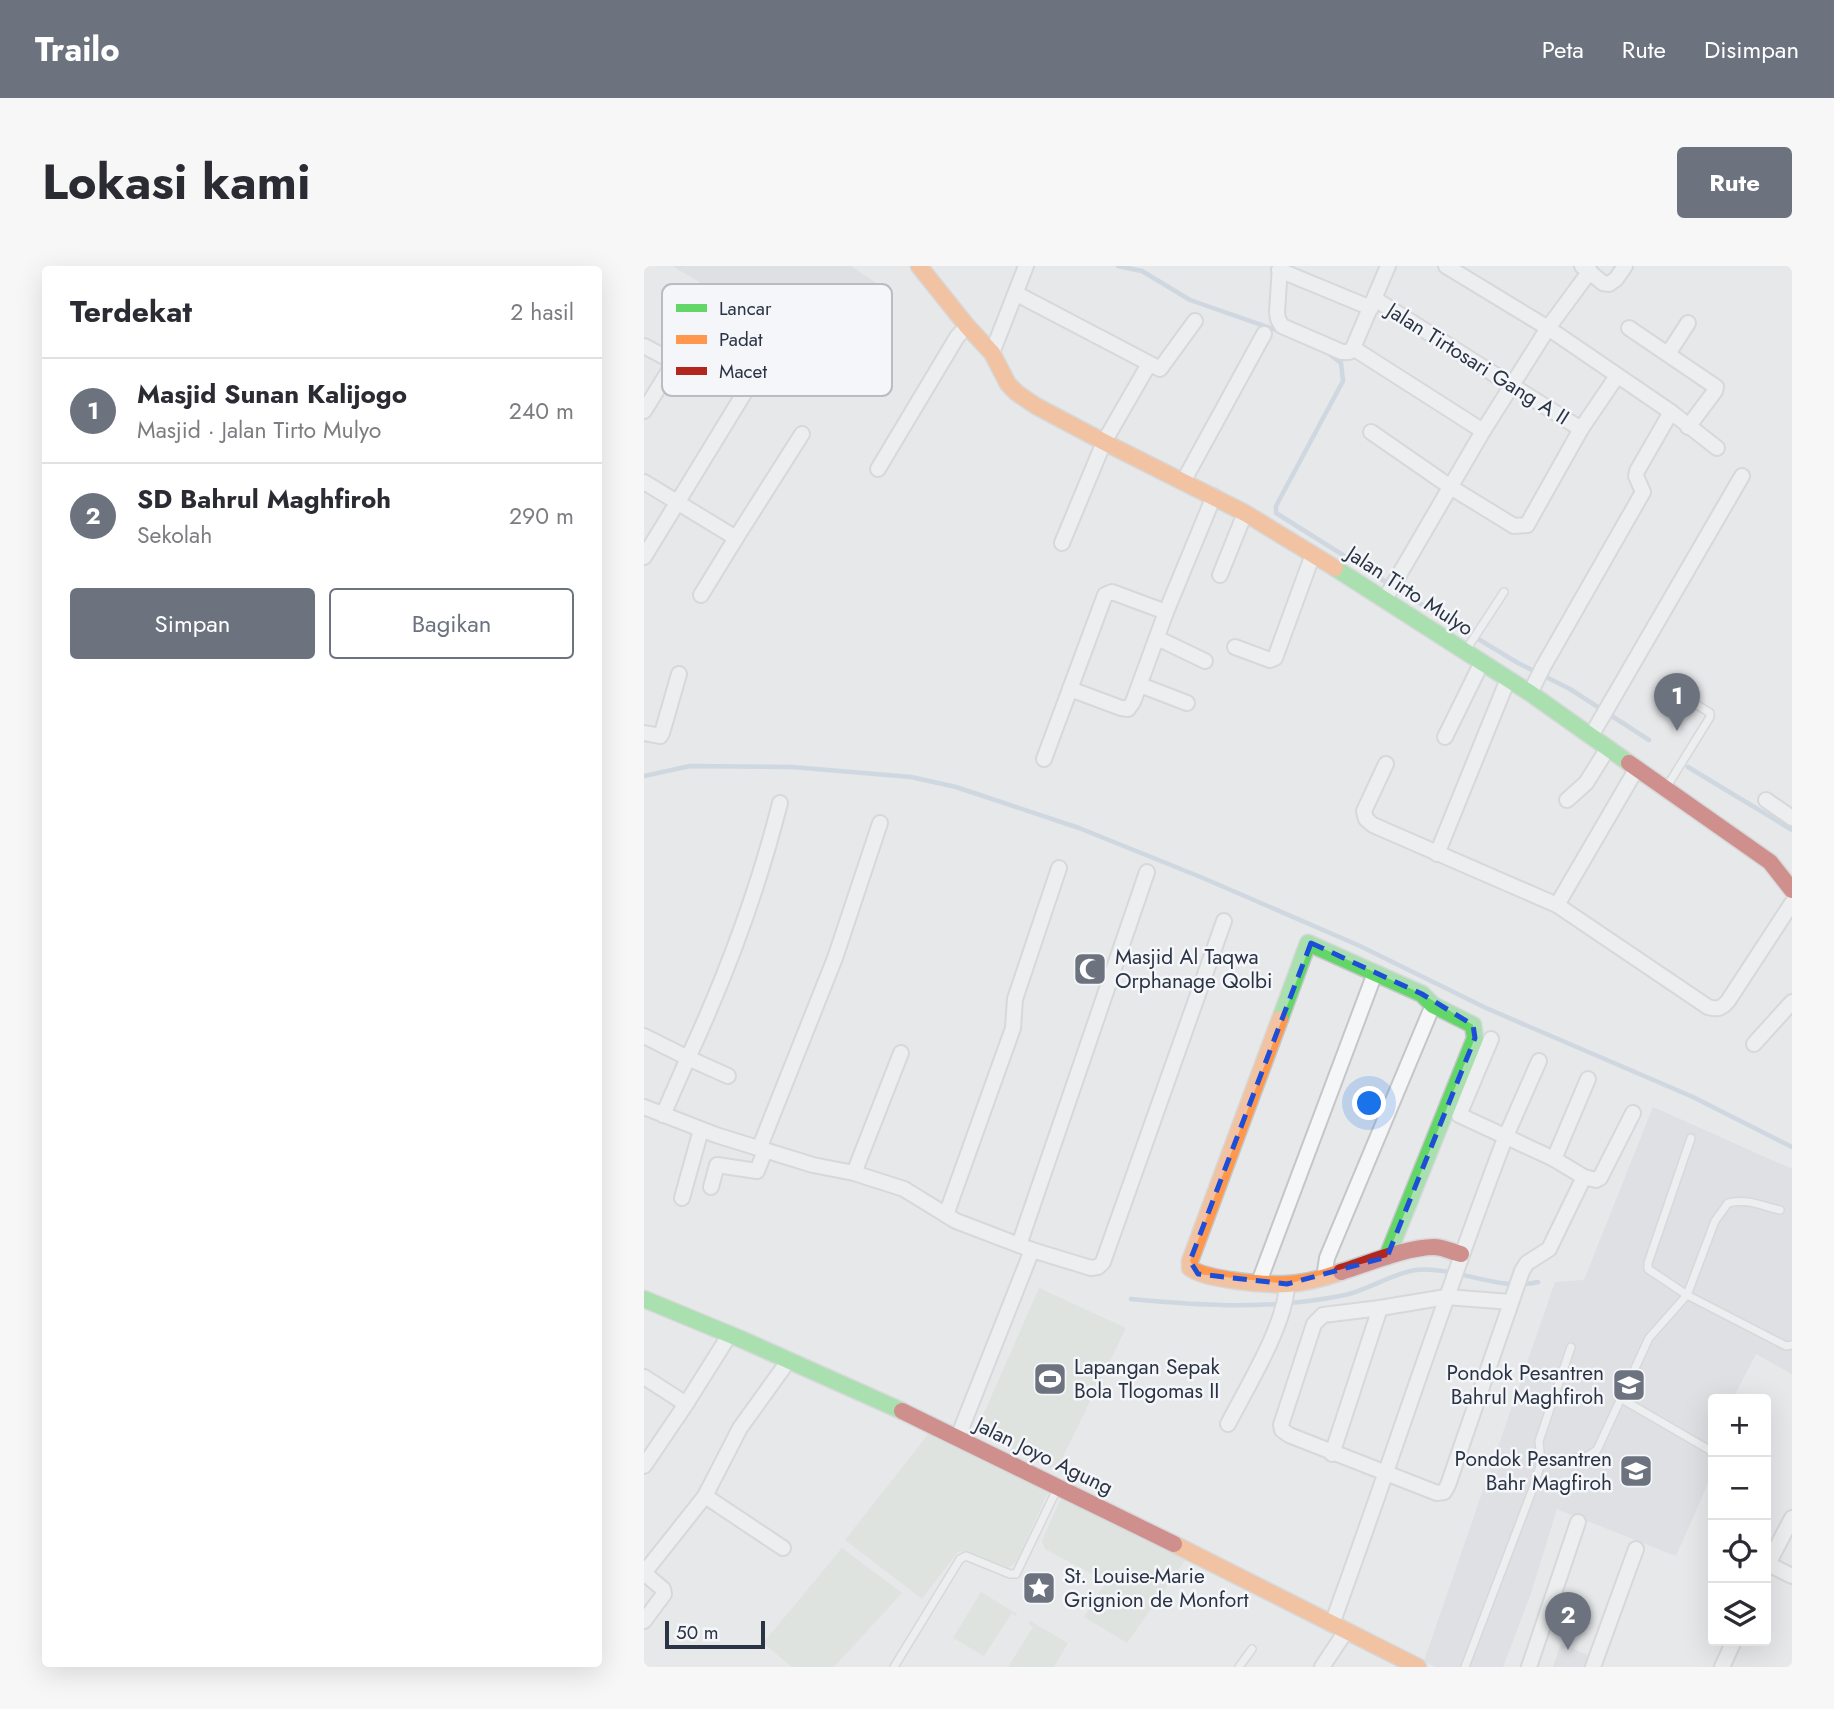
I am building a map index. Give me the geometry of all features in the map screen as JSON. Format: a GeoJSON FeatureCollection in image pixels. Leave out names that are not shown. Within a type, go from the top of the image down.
{"type":"FeatureCollection","features":[{"type":"Feature","properties":{"kind":"street","name":"Jalan Tirto Mulyo"},"geometry":{"type":"LineString","coordinates":[[919,266],[992,353],[1008,384],[1017,393],[1104,442],[1214,496],[1313,554],[1390,590],[1468,646],[1482,662],[1508,679],[1533,687],[1591,736],[1770,862],[1792,890]]}},
{"type":"Feature","properties":{"kind":"street"},"geometry":{"type":"LineString","coordinates":[[992,353],[1026,266]]}},
{"type":"Feature","properties":{"kind":"street"},"geometry":{"type":"LineString","coordinates":[[1280,268],[1277,312],[1282,326],[1342,352],[1349,352],[1388,266]]}},
{"type":"Feature","properties":{"kind":"street"},"geometry":{"type":"LineString","coordinates":[[1446,266],[1548,328],[1671,412],[1717,448]]}},
{"type":"Feature","properties":{"kind":"street"},"geometry":{"type":"LineString","coordinates":[[1390,590],[1483,431],[1586,269],[1603,283],[1609,284],[1625,266]]}},
{"type":"Feature","properties":{"kind":"street","name":"Jalan Tirtosari Gang A II"},"geometry":{"type":"LineString","coordinates":[[1280,268],[1373,304],[1512,385],[1581,429]]}},
{"type":"Feature","properties":{"kind":"street"},"geometry":{"type":"LineString","coordinates":[[1017,294],[1160,369],[1195,321]]}},
{"type":"Feature","properties":{"kind":"street"},"geometry":{"type":"LineString","coordinates":[[1668,354],[1688,323]]}},
{"type":"Feature","properties":{"kind":"street"},"geometry":{"type":"LineString","coordinates":[[878,469],[957,337],[967,326]]}},
{"type":"Feature","properties":{"kind":"street"},"geometry":{"type":"LineString","coordinates":[[1629,328],[1716,387],[1688,427]]}},
{"type":"Feature","properties":{"kind":"street"},"geometry":{"type":"LineString","coordinates":[[1184,481],[1264,334]]}},
{"type":"Feature","properties":{"kind":"street"},"geometry":{"type":"LineString","coordinates":[[644,346],[662,356]]}},
{"type":"Feature","properties":{"kind":"street"},"geometry":{"type":"LineString","coordinates":[[1353,348],[1483,431]]}},
{"type":"Feature","properties":{"kind":"street"},"geometry":{"type":"LineString","coordinates":[[1062,543],[1104,442],[1149,364]]}},
{"type":"Feature","properties":{"kind":"street"},"geometry":{"type":"LineString","coordinates":[[1371,432],[1452,488],[1514,526],[1527,526],[1581,429],[1617,376]]}},
{"type":"Feature","properties":{"kind":"street"},"geometry":{"type":"LineString","coordinates":[[644,411],[662,382]]}},
{"type":"Feature","properties":{"kind":"street"},"geometry":{"type":"LineString","coordinates":[[644,557],[743,396]]}},
{"type":"Feature","properties":{"kind":"street"},"geometry":{"type":"LineString","coordinates":[[1533,687],[1643,492],[1636,476],[1637,471],[1671,412]]}},
{"type":"Feature","properties":{"kind":"street"},"geometry":{"type":"LineString","coordinates":[[701,595],[802,434]]}},
{"type":"Feature","properties":{"kind":"street"},"geometry":{"type":"LineString","coordinates":[[1591,736],[1742,476]]}},
{"type":"Feature","properties":{"kind":"street"},"geometry":{"type":"LineString","coordinates":[[644,482],[736,538]]}},
{"type":"Feature","properties":{"kind":"street"},"geometry":{"type":"LineString","coordinates":[[1070,689],[1128,709],[1140,685],[1166,611],[1214,496]]}},
{"type":"Feature","properties":{"kind":"street"},"geometry":{"type":"LineString","coordinates":[[1220,575],[1245,513]]}},
{"type":"Feature","properties":{"kind":"street"},"geometry":{"type":"LineString","coordinates":[[1235,647],[1270,660],[1275,658],[1313,554]]}},
{"type":"Feature","properties":{"kind":"street"},"geometry":{"type":"LineString","coordinates":[[1044,759],[1105,594],[1112,592],[1166,611]]}},
{"type":"Feature","properties":{"kind":"street"},"geometry":{"type":"LineString","coordinates":[[1157,638],[1205,661]]}},
{"type":"Feature","properties":{"kind":"street"},"geometry":{"type":"LineString","coordinates":[[1445,737],[1482,662]]}},
{"type":"Feature","properties":{"kind":"street"},"geometry":{"type":"LineString","coordinates":[[644,733],[655,737],[662,733],[679,674]]}},
{"type":"Feature","properties":{"kind":"street"},"geometry":{"type":"LineString","coordinates":[[1437,854],[1508,679]]}},
{"type":"Feature","properties":{"kind":"street"},"geometry":{"type":"LineString","coordinates":[[1140,685],[1187,704]]}},
{"type":"Feature","properties":{"kind":"street"},"geometry":{"type":"LineString","coordinates":[[1567,800],[1586,783],[1608,748]]}},
{"type":"Feature","properties":{"kind":"street"},"geometry":{"type":"LineString","coordinates":[[1386,764],[1364,811],[1366,818],[1373,825],[1557,905],[1708,1007],[1723,1007],[1728,1001],[1792,903]]}},
{"type":"Feature","properties":{"kind":"street"},"geometry":{"type":"LineString","coordinates":[[1557,905],[1637,768]]}},
{"type":"Feature","properties":{"kind":"street"},"geometry":{"type":"LineString","coordinates":[[1766,800],[1792,818]]}},
{"type":"Feature","properties":{"kind":"street"},"geometry":{"type":"LineString","coordinates":[[663,1115],[711,1008],[769,848],[780,803]]}},
{"type":"Feature","properties":{"kind":"street"},"geometry":{"type":"LineString","coordinates":[[711,1187],[716,1164],[757,1171],[762,1150],[835,958],[880,824]]}},
{"type":"Feature","properties":{"kind":"street"},"geometry":{"type":"LineString","coordinates":[[946,1215],[1013,1028],[1015,999],[1059,868]]}},
{"type":"Feature","properties":{"kind":"street"},"geometry":{"type":"LineString","coordinates":[[958,1437],[1026,1248],[1147,872]]}},
{"type":"Feature","properties":{"kind":"street"},"geometry":{"type":"LineString","coordinates":[[644,1107],[762,1150],[904,1189],[946,1215],[1026,1248],[1091,1268],[1098,1267],[1103,1262],[1224,921]]}},
{"type":"Feature","properties":{"kind":"street"},"geometry":{"type":"LineString","coordinates":[[1387,1257],[1475,1038],[1473,1025],[1433,1005],[1422,994],[1308,943],[1190,1261],[1190,1268],[1198,1274],[1259,1282],[1287,1291],[1387,1257],[1436,1247],[1459,1259]]}},
{"type":"Feature","properties":{"kind":"street"},"geometry":{"type":"LineString","coordinates":[[1259,1282],[1375,973]]}},
{"type":"Feature","properties":{"kind":"street"},"geometry":{"type":"LineString","coordinates":[[1754,1044],[1792,1002]]}},
{"type":"Feature","properties":{"kind":"street"},"geometry":{"type":"LineString","coordinates":[[1324,1278],[1327,1258],[1433,1005]]}},
{"type":"Feature","properties":{"kind":"street"},"geometry":{"type":"LineString","coordinates":[[644,1036],[728,1076]]}},
{"type":"Feature","properties":{"kind":"street"},"geometry":{"type":"LineString","coordinates":[[1491,1039],[1459,1115],[1554,1159],[1584,1177],[1596,1180],[1600,1178],[1633,1113]]}},
{"type":"Feature","properties":{"kind":"street"},"geometry":{"type":"LineString","coordinates":[[854,1174],[901,1053]]}},
{"type":"Feature","properties":{"kind":"street"},"geometry":{"type":"LineString","coordinates":[[1322,1667],[1339,1628],[1459,1259],[1505,1138],[1539,1061]]}},
{"type":"Feature","properties":{"kind":"street"},"geometry":{"type":"LineString","coordinates":[[1554,1159],[1588,1079]]}},
{"type":"Feature","properties":{"kind":"street"},"geometry":{"type":"LineString","coordinates":[[682,1198],[701,1130]]}},
{"type":"Feature","properties":{"kind":"street"},"geometry":{"type":"LineString","coordinates":[[1511,1302],[1446,1297],[1323,1315],[1314,1324],[1281,1425],[1282,1430],[1332,1454],[1437,1493],[1444,1492],[1520,1277],[1527,1263],[1549,1249],[1584,1177]]}},
{"type":"Feature","properties":{"kind":"street"},"geometry":{"type":"LineString","coordinates":[[1228,1424],[1279,1322],[1287,1291]]}},
{"type":"Feature","properties":{"kind":"street","name":"Jalan Joyo Agung"},"geometry":{"type":"LineString","coordinates":[[644,1298],[789,1360],[1059,1485],[1418,1667]]}},
{"type":"Feature","properties":{"kind":"street"},"geometry":{"type":"LineString","coordinates":[[1332,1454],[1380,1308]]}},
{"type":"Feature","properties":{"kind":"street"},"geometry":{"type":"LineString","coordinates":[[644,1466],[730,1334]]}},
{"type":"Feature","properties":{"kind":"street"},"geometry":{"type":"LineString","coordinates":[[644,1621],[664,1594],[663,1589],[644,1573],[705,1496],[740,1428],[789,1360]]}},
{"type":"Feature","properties":{"kind":"street"},"geometry":{"type":"LineString","coordinates":[[644,1377],[686,1404]]}},
{"type":"Feature","properties":{"kind":"street"},"geometry":{"type":"LineString","coordinates":[[705,1496],[783,1548]]}},
{"type":"Feature","properties":{"kind":"street"},"geometry":{"type":"LineString","coordinates":[[1771,1558],[1792,1518]]}},
{"type":"Feature","properties":{"kind":"street"},"geometry":{"type":"LineString","coordinates":[[1528,1667],[1578,1522]]}},
{"type":"Feature","properties":{"kind":"street"},"geometry":{"type":"LineString","coordinates":[[1593,1667],[1636,1549]]}},
{"type":"Feature","properties":{"kind":"street"},"geometry":{"type":"LineString","coordinates":[[1771,1568],[1792,1576]]}},
{"type":"Feature","properties":{"kind":"street"},"geometry":{"type":"LineString","coordinates":[[1722,1667],[1732,1646]]}},
{"type":"Feature","properties":{"kind":"lane"},"geometry":{"type":"LineString","coordinates":[[1468,646],[1504,592]]}},
{"type":"Feature","properties":{"kind":"lane"},"geometry":{"type":"LineString","coordinates":[[1666,789],[1710,717],[1710,713],[1683,696]]}},
{"type":"Feature","properties":{"kind":"lane"},"geometry":{"type":"LineString","coordinates":[[1691,1138],[1648,1269],[1687,1295],[1786,1346],[1792,1345]]}},
{"type":"Feature","properties":{"kind":"lane"},"geometry":{"type":"LineString","coordinates":[[1541,1462],[1588,1457],[1597,1450],[1649,1338],[1687,1295],[1710,1232],[1728,1203],[1740,1200],[1780,1210]]}},
{"type":"Feature","properties":{"kind":"lane"},"geometry":{"type":"LineString","coordinates":[[1465,1667],[1541,1462],[1539,1441],[1571,1347]]}},
{"type":"Feature","properties":{"kind":"lane"},"geometry":{"type":"LineString","coordinates":[[1620,1398],[1708,1449]]}},
{"type":"Feature","properties":{"kind":"lane"},"geometry":{"type":"LineString","coordinates":[[894,1667],[960,1559],[966,1556],[1010,1574],[1016,1573],[1059,1485]]}},
{"type":"Feature","properties":{"kind":"lane"},"geometry":{"type":"LineString","coordinates":[[1239,1667],[1252,1649]]}},
{"type":"Feature","properties":{"kind":"highlighted area"},"geometry":{"type":"Polygon","coordinates":[[[1311,943],[1422,994],[1473,1025],[1475,1038],[1387,1257],[1287,1284],[1198,1274],[1190,1261],[1311,943]]]}},
{"type":"Feature","properties":{"kind":"shaded area"},"geometry":{"type":"Polygon","coordinates":[[[672,266],[851,266],[876,283],[875,284],[703,284],[672,266]]]}},
{"type":"Feature","properties":{"kind":"shaded area","name":"Pondok Pesantren Bahrul Maghfiroh"},"geometry":{"type":"Polygon","coordinates":[[[1653,1107],[1792,1169],[1792,1374],[1756,1354],[1735,1394],[1708,1394],[1708,1483],[1676,1556],[1557,1509],[1531,1593],[1503,1667],[1435,1667],[1424,1661],[1555,1282],[1584,1280],[1653,1107]]]}},
{"type":"Feature","properties":{"kind":"shaded area","name":"Lapangan Sepak Bola Tlogomas II"},"geometry":{"type":"Polygon","coordinates":[[[1039,1288],[1126,1328],[1056,1471],[976,1431],[1039,1288]]]}},
{"type":"Feature","properties":{"kind":"shaded area"},"geometry":{"type":"Polygon","coordinates":[[[929,1433],[1048,1492],[1016,1563],[1008,1568],[966,1551],[958,1552],[922,1599],[845,1540],[929,1433]]]}},
{"type":"Feature","properties":{"kind":"shaded area"},"geometry":{"type":"Polygon","coordinates":[[[1061,1498],[1186,1559],[1127,1643],[1084,1617],[1105,1583],[1103,1580],[1045,1549],[1042,1541],[1061,1498]]]}},
{"type":"Feature","properties":{"kind":"shaded area"},"geometry":{"type":"Polygon","coordinates":[[[842,1548],[902,1593],[834,1667],[792,1667],[763,1643],[842,1548]]]}},
{"type":"Feature","properties":{"kind":"shaded area"},"geometry":{"type":"Polygon","coordinates":[[[981,1592],[1017,1614],[1016,1616],[1012,1613],[984,1656],[953,1638],[981,1592]]]}},
{"type":"Feature","properties":{"kind":"shaded area"},"geometry":{"type":"Polygon","coordinates":[[[1030,1621],[1068,1643],[1054,1667],[1008,1667],[1033,1627],[1029,1624],[1030,1621]]]}},
{"type":"Feature","properties":{"kind":"shaded area"},"geometry":{"type":"Polygon","coordinates":[[[1561,1644],[1591,1656],[1587,1667],[1553,1667],[1561,1644]]]}},
{"type":"Feature","properties":{"kind":"waterway"},"geometry":{"type":"LineString","coordinates":[[1118,266],[1142,271],[1190,300],[1279,331]]}},
{"type":"Feature","properties":{"kind":"waterway"},"geometry":{"type":"LineString","coordinates":[[1328,353],[1341,363],[1343,381],[1276,506],[1276,513],[1445,619],[1518,663],[1570,689],[1649,740]]}},
{"type":"Feature","properties":{"kind":"waterway"},"geometry":{"type":"LineString","coordinates":[[644,776],[690,766],[792,767],[911,777],[956,787],[1079,828],[1203,878],[1360,946],[1486,1008],[1693,1097],[1792,1147]]}},
{"type":"Feature","properties":{"kind":"waterway"},"geometry":{"type":"LineString","coordinates":[[1688,767],[1792,830]]}},
{"type":"Feature","properties":{"kind":"waterway"},"geometry":{"type":"LineString","coordinates":[[1131,1299],[1212,1305],[1291,1303],[1345,1295],[1398,1274],[1416,1270],[1446,1272],[1508,1284],[1538,1282]]}},
{"type":"Feature","properties":{"kind":"traffic: fast"},"geometry":{"type":"LineString","coordinates":[[1335,568],[1530,693],[1629,763]]}},
{"type":"Feature","properties":{"kind":"traffic: fast"},"geometry":{"type":"LineString","coordinates":[[1280,1019],[1308,943],[1422,994],[1433,1005],[1473,1025],[1475,1038],[1387,1257]]}},
{"type":"Feature","properties":{"kind":"traffic: fast"},"geometry":{"type":"LineString","coordinates":[[644,1299],[902,1411]]}},
{"type":"Feature","properties":{"kind":"traffic: slow"},"geometry":{"type":"LineString","coordinates":[[919,266],[992,353],[1008,384],[1017,393],[1104,442],[1245,513],[1335,568]]}},
{"type":"Feature","properties":{"kind":"traffic: slow"},"geometry":{"type":"LineString","coordinates":[[1280,1019],[1190,1261],[1190,1268],[1222,1279],[1277,1284],[1308,1281],[1341,1272]]}},
{"type":"Feature","properties":{"kind":"traffic: slow"},"geometry":{"type":"LineString","coordinates":[[1174,1544],[1418,1667]]}},
{"type":"Feature","properties":{"kind":"traffic: jam"},"geometry":{"type":"LineString","coordinates":[[1629,763],[1770,862],[1792,890]]}},
{"type":"Feature","properties":{"kind":"traffic: jam"},"geometry":{"type":"LineString","coordinates":[[1341,1272],[1423,1248],[1437,1247],[1461,1254]]}},
{"type":"Feature","properties":{"kind":"traffic: jam"},"geometry":{"type":"LineString","coordinates":[[902,1411],[1174,1544]]}},
{"type":"Feature","properties":{"kind":"place","name":"Masjid Sunan Kalijogo"},"geometry":{"type":"Point","coordinates":[1677,731]}},
{"type":"Feature","properties":{"kind":"place","name":"Masjid Al Taqwa Orphanage Qolbi"},"geometry":{"type":"Point","coordinates":[1090,969]}},
{"type":"Feature","properties":{"kind":"place","name":"Lapangan Sepak Bola Tlogomas II"},"geometry":{"type":"Point","coordinates":[1050,1379]}},
{"type":"Feature","properties":{"kind":"place","name":"Pondok Pesantren Bahrul Maghfiroh"},"geometry":{"type":"Point","coordinates":[1629,1385]}},
{"type":"Feature","properties":{"kind":"place","name":"Pondok Pesantren Bahr Magfiroh"},"geometry":{"type":"Point","coordinates":[1636,1471]}},
{"type":"Feature","properties":{"kind":"place","name":"St. Louise-Marie Grignion de Monfort"},"geometry":{"type":"Point","coordinates":[1039,1588]}},
{"type":"Feature","properties":{"kind":"place","name":"SD Bahrul Maghfiroh"},"geometry":{"type":"Point","coordinates":[1568,1650]}}]}
